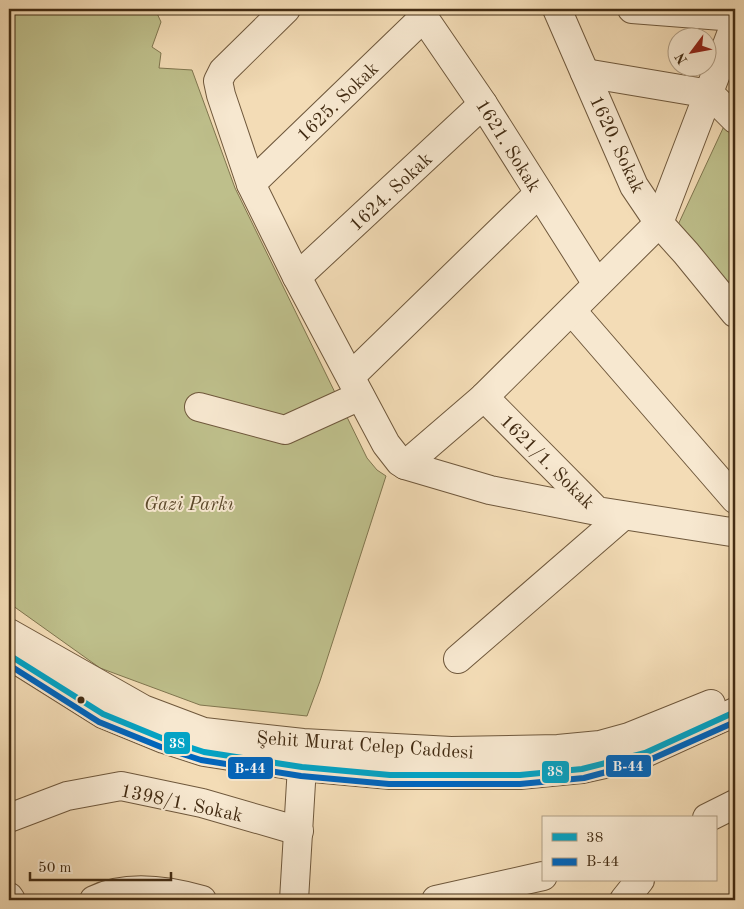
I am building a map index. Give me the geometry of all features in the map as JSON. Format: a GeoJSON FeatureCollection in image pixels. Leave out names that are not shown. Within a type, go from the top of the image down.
{"type":"FeatureCollection","features":[{"type":"Feature","properties":{"kind":"street"},"geometry":{"type":"LineString","coordinates":[[286,9],[223,71],[218,81],[220,94],[251,184],[297,277],[386,444],[400,462],[490,490],[610,514],[731,532],[735,530]]}},
{"type":"Feature","properties":{"kind":"street","name":"1620. Sokak"},"geometry":{"type":"LineString","coordinates":[[557,9],[634,186],[660,223],[735,313]]}},
{"type":"Feature","properties":{"kind":"street"},"geometry":{"type":"LineString","coordinates":[[632,9],[735,17]]}},
{"type":"Feature","properties":{"kind":"street","name":"1621. Sokak"},"geometry":{"type":"LineString","coordinates":[[420,13],[484,104],[597,284]]}},
{"type":"Feature","properties":{"kind":"street","name":"1625. Sokak"},"geometry":{"type":"LineString","coordinates":[[251,184],[420,13]]}},
{"type":"Feature","properties":{"kind":"street"},"geometry":{"type":"LineString","coordinates":[[405,465],[484,397],[660,223],[735,24]]}},
{"type":"Feature","properties":{"kind":"street"},"geometry":{"type":"LineString","coordinates":[[586,72],[710,94],[735,119]]}},
{"type":"Feature","properties":{"kind":"street","name":"1624. Sokak"},"geometry":{"type":"LineString","coordinates":[[297,277],[484,104]]}},
{"type":"Feature","properties":{"kind":"street"},"geometry":{"type":"LineString","coordinates":[[200,407],[285,430],[355,386],[539,193]]}},
{"type":"Feature","properties":{"kind":"street"},"geometry":{"type":"LineString","coordinates":[[572,311],[735,499]]}},
{"type":"Feature","properties":{"kind":"street","name":"1621/1. Sokak"},"geometry":{"type":"LineString","coordinates":[[484,397],[610,514]]}},
{"type":"Feature","properties":{"kind":"street"},"geometry":{"type":"LineString","coordinates":[[458,659],[610,514]]}},
{"type":"Feature","properties":{"kind":"street","name":"Şehit Murat Celep Caddesi"},"geometry":{"type":"LineString","coordinates":[[9,633],[143,709],[204,732],[390,775],[520,775],[582,769],[645,753],[735,712]]}},
{"type":"Feature","properties":{"kind":"street","name":"Şehit Murat Celep Caddesi"},"geometry":{"type":"LineString","coordinates":[[9,655],[103,714],[164,739],[204,752],[303,755],[519,751],[592,746],[629,737],[735,694]]}},
{"type":"Feature","properties":{"kind":"street"},"geometry":{"type":"LineString","coordinates":[[294,900],[303,755]]}},
{"type":"Feature","properties":{"kind":"street","name":"1398/1. Sokak"},"geometry":{"type":"LineString","coordinates":[[9,818],[67,796],[121,786],[202,803],[299,831]]}},
{"type":"Feature","properties":{"kind":"street"},"geometry":{"type":"LineString","coordinates":[[711,816],[735,804]]}},
{"type":"Feature","properties":{"kind":"street"},"geometry":{"type":"LineString","coordinates":[[436,900],[542,876]]}},
{"type":"Feature","properties":{"kind":"street"},"geometry":{"type":"LineString","coordinates":[[94,900],[106,895],[140,890],[184,895],[202,900]]}},
{"type":"Feature","properties":{"kind":"green space","name":"Gazi Parkı"},"geometry":{"type":"Polygon","coordinates":[[[9,9],[155,9],[161,22],[152,47],[161,53],[159,68],[192,70],[235,188],[367,458],[377,470],[386,476],[307,716],[200,705],[100,668],[9,603],[9,9]]]}},
{"type":"Feature","properties":{"kind":"green space"},"geometry":{"type":"Polygon","coordinates":[[[725,124],[735,135],[735,293],[677,227],[725,124]]]}},
{"type":"Feature","properties":{"kind":"transit line","name":"38"},"geometry":{"type":"LineString","coordinates":[[9,655],[103,714],[164,739],[204,752],[302,767],[390,775],[520,775],[582,769],[645,753],[735,712]]}},
{"type":"Feature","properties":{"kind":"transit line","name":"B-44"},"geometry":{"type":"LineString","coordinates":[[9,665],[99,722],[161,747],[201,760],[301,776],[389,784],[520,784],[584,778],[647,761],[735,722]]}}]}
